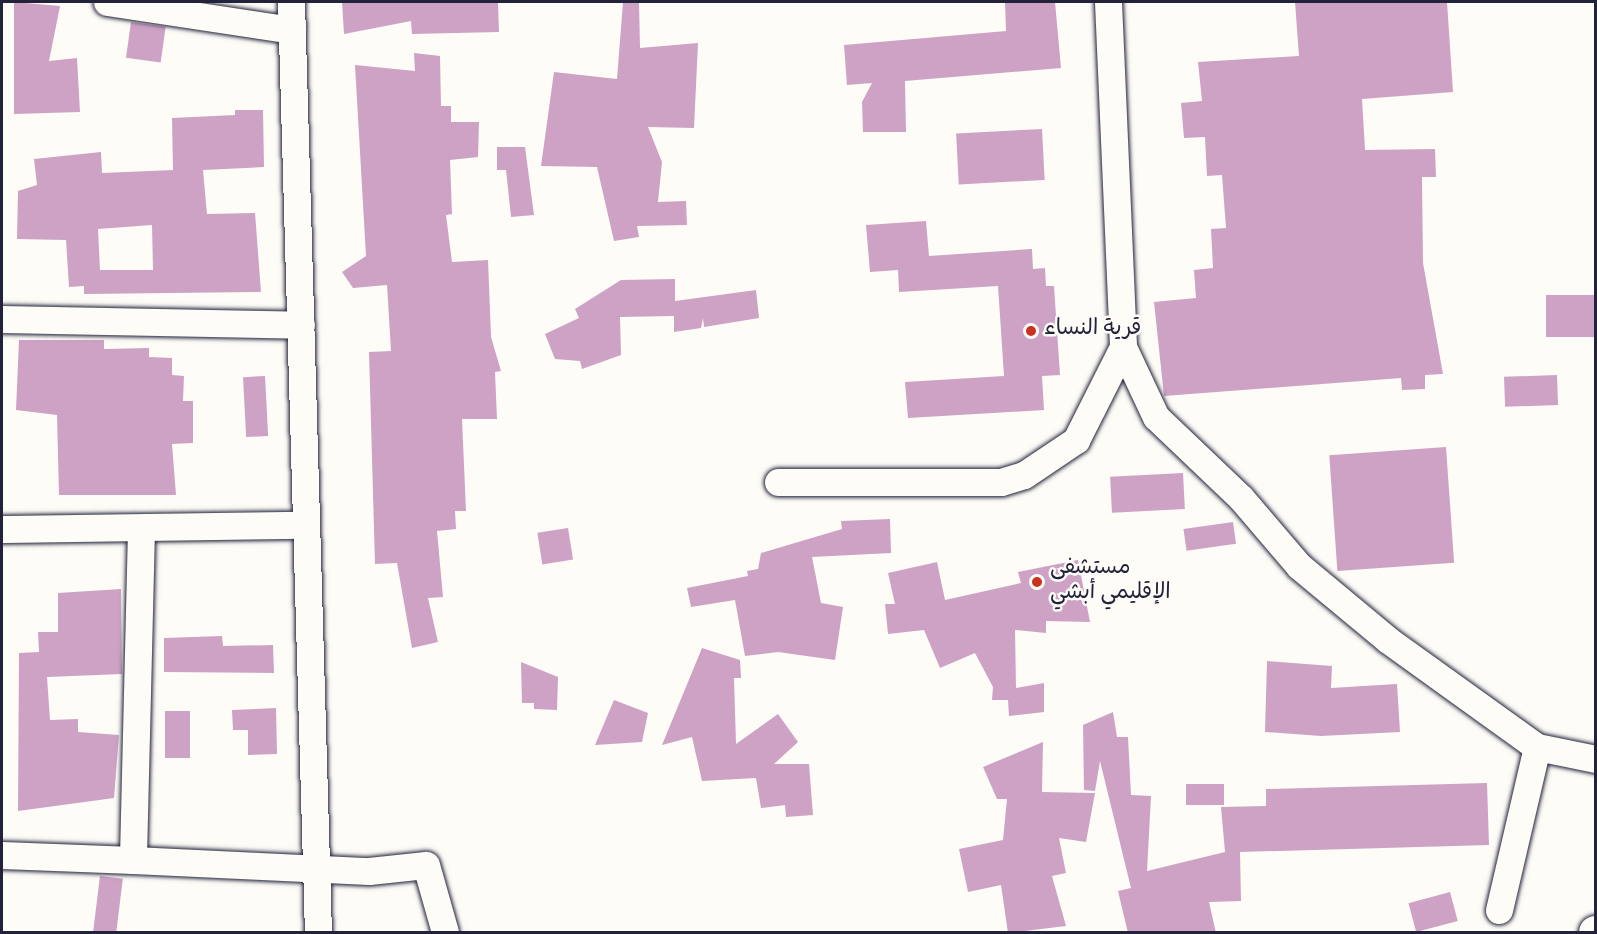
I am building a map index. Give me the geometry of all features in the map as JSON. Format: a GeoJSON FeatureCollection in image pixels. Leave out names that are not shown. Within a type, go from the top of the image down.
{"type":"FeatureCollection","features":[{"type":"Feature","properties":{"kind":"street"},"geometry":{"type":"LineString","coordinates":[[106,2],[292,30]]}},
{"type":"Feature","properties":{"kind":"street"},"geometry":{"type":"LineString","coordinates":[[291,2],[318,933]]}},
{"type":"Feature","properties":{"kind":"street"},"geometry":{"type":"LineString","coordinates":[[1108,2],[1123,347],[1156,417],[1241,498],[1299,566],[1388,640],[1538,747],[1596,759]]}},
{"type":"Feature","properties":{"kind":"street"},"geometry":{"type":"LineString","coordinates":[[2,328],[2,319],[301,325]]}},
{"type":"Feature","properties":{"kind":"street"},"geometry":{"type":"LineString","coordinates":[[778,482],[1001,482],[1024,475],[1076,440],[1123,347]]}},
{"type":"Feature","properties":{"kind":"street"},"geometry":{"type":"LineString","coordinates":[[2,529],[141,529],[306,525]]}},
{"type":"Feature","properties":{"kind":"street"},"geometry":{"type":"LineString","coordinates":[[133,860],[141,529]]}},
{"type":"Feature","properties":{"kind":"street"},"geometry":{"type":"LineString","coordinates":[[1499,910],[1538,747]]}},
{"type":"Feature","properties":{"kind":"street"},"geometry":{"type":"LineString","coordinates":[[2,855],[316,870],[426,865],[445,933]]}},
{"type":"Feature","properties":{"kind":"building"},"geometry":{"type":"Polygon","coordinates":[[[14,2],[60,6],[49,61],[77,58],[80,112],[14,114],[14,2]]]}},
{"type":"Feature","properties":{"kind":"building"},"geometry":{"type":"Polygon","coordinates":[[[342,2],[498,2],[499,32],[412,34],[411,21],[344,34],[342,2]]]}},
{"type":"Feature","properties":{"kind":"building"},"geometry":{"type":"Polygon","coordinates":[[[623,2],[639,3],[640,48],[698,43],[694,128],[648,127],[662,162],[658,202],[686,201],[687,225],[637,226],[639,237],[614,241],[597,167],[541,166],[554,72],[617,79],[623,2]]]}},
{"type":"Feature","properties":{"kind":"building"},"geometry":{"type":"Polygon","coordinates":[[[1005,2],[1055,2],[1061,68],[905,81],[906,132],[863,132],[862,102],[872,83],[847,85],[844,45],[1006,31],[1005,2]]]}},
{"type":"Feature","properties":{"kind":"building"},"geometry":{"type":"Polygon","coordinates":[[[1295,2],[1447,2],[1453,92],[1362,99],[1365,150],[1435,149],[1436,177],[1422,177],[1423,263],[1443,374],[1425,375],[1425,389],[1402,390],[1401,378],[1164,396],[1154,302],[1196,298],[1194,270],[1213,268],[1211,229],[1226,228],[1222,175],[1207,176],[1205,137],[1184,138],[1181,103],[1202,101],[1198,62],[1299,56],[1295,2]]]}},
{"type":"Feature","properties":{"kind":"building"},"geometry":{"type":"Polygon","coordinates":[[[131,22],[166,27],[161,63],[126,58],[131,22]]]}},
{"type":"Feature","properties":{"kind":"building"},"geometry":{"type":"Polygon","coordinates":[[[414,53],[440,56],[441,106],[451,106],[451,122],[479,122],[478,157],[450,160],[452,214],[446,215],[452,262],[488,260],[491,337],[501,371],[495,372],[497,419],[462,419],[466,511],[455,511],[456,529],[437,531],[443,597],[428,598],[438,642],[412,648],[397,563],[375,564],[369,352],[391,351],[387,285],[353,288],[342,272],[366,256],[355,65],[415,71],[414,53]]]}},
{"type":"Feature","properties":{"kind":"building"},"geometry":{"type":"Polygon","coordinates":[[[235,110],[263,110],[264,167],[203,170],[207,214],[255,213],[261,292],[84,294],[84,286],[69,287],[66,240],[17,239],[18,191],[37,185],[34,159],[101,152],[102,173],[173,170],[172,118],[235,115],[235,110]],[[152,225],[98,229],[100,270],[153,270],[152,225]]]}},
{"type":"Feature","properties":{"kind":"building"},"geometry":{"type":"Polygon","coordinates":[[[1042,129],[1045,180],[959,184],[956,134],[1042,129]]]}},
{"type":"Feature","properties":{"kind":"building"},"geometry":{"type":"Polygon","coordinates":[[[497,147],[525,147],[534,215],[511,217],[506,170],[497,170],[497,147]]]}},
{"type":"Feature","properties":{"kind":"building","name":"قرية النساء"},"geometry":{"type":"Polygon","coordinates":[[[926,221],[929,256],[1032,249],[1033,269],[1045,268],[1046,286],[1054,286],[1060,375],[1042,376],[1044,410],[908,418],[905,382],[1004,376],[998,286],[899,292],[898,270],[870,272],[866,225],[926,221]]]}},
{"type":"Feature","properties":{"kind":"building"},"geometry":{"type":"Polygon","coordinates":[[[675,279],[675,301],[756,290],[759,318],[704,327],[703,318],[701,328],[674,332],[674,316],[620,317],[621,355],[582,369],[580,361],[555,359],[545,334],[579,318],[575,309],[621,280],[675,279]]]}},
{"type":"Feature","properties":{"kind":"building"},"geometry":{"type":"Polygon","coordinates":[[[1546,295],[1596,295],[1596,337],[1546,337],[1546,295]]]}},
{"type":"Feature","properties":{"kind":"building"},"geometry":{"type":"Polygon","coordinates":[[[19,340],[104,340],[104,349],[149,348],[149,357],[172,358],[172,375],[184,376],[183,401],[193,401],[193,443],[172,444],[176,495],[59,495],[57,415],[16,410],[19,340]]]}},
{"type":"Feature","properties":{"kind":"building"},"geometry":{"type":"Polygon","coordinates":[[[1557,375],[1558,405],[1505,407],[1504,377],[1557,375]]]}},
{"type":"Feature","properties":{"kind":"building"},"geometry":{"type":"Polygon","coordinates":[[[265,376],[268,436],[246,437],[243,377],[265,376]]]}},
{"type":"Feature","properties":{"kind":"building"},"geometry":{"type":"Polygon","coordinates":[[[1446,447],[1454,563],[1337,571],[1329,455],[1446,447]]]}},
{"type":"Feature","properties":{"kind":"building"},"geometry":{"type":"Polygon","coordinates":[[[1183,473],[1185,509],[1112,513],[1110,477],[1183,473]]]}},
{"type":"Feature","properties":{"kind":"building"},"geometry":{"type":"Polygon","coordinates":[[[890,519],[891,553],[812,557],[821,603],[843,607],[835,660],[778,652],[745,656],[735,600],[691,607],[687,588],[748,576],[747,571],[758,569],[761,553],[842,529],[841,521],[890,519]]]}},
{"type":"Feature","properties":{"kind":"building"},"geometry":{"type":"Polygon","coordinates":[[[1233,522],[1236,544],[1187,551],[1183,529],[1233,522]]]}},
{"type":"Feature","properties":{"kind":"building"},"geometry":{"type":"Polygon","coordinates":[[[568,528],[573,560],[542,564],[537,533],[568,528]]]}},
{"type":"Feature","properties":{"kind":"building"},"geometry":{"type":"Polygon","coordinates":[[[1078,560],[1090,622],[1046,621],[1046,633],[1015,630],[1016,688],[1044,683],[1044,712],[1009,716],[1008,700],[992,700],[993,687],[975,653],[940,668],[924,630],[888,634],[885,604],[895,604],[888,573],[937,562],[945,600],[1021,583],[1018,572],[1078,560]]]}},
{"type":"Feature","properties":{"kind":"building"},"geometry":{"type":"Polygon","coordinates":[[[121,589],[122,674],[47,677],[50,720],[78,719],[78,732],[119,735],[114,798],[18,811],[19,653],[39,652],[38,632],[58,632],[58,593],[121,589]]]}},
{"type":"Feature","properties":{"kind":"building"},"geometry":{"type":"Polygon","coordinates":[[[222,636],[223,646],[273,645],[274,673],[164,672],[164,638],[222,636]]]}},
{"type":"Feature","properties":{"kind":"building"},"geometry":{"type":"Polygon","coordinates":[[[702,648],[740,660],[741,678],[734,678],[736,744],[778,714],[798,742],[774,764],[809,764],[813,815],[786,817],[785,805],[761,808],[756,778],[702,781],[692,737],[662,745],[702,648]]]}},
{"type":"Feature","properties":{"kind":"building"},"geometry":{"type":"Polygon","coordinates":[[[1267,661],[1332,666],[1331,688],[1397,684],[1400,732],[1321,736],[1265,732],[1267,661]]]}},
{"type":"Feature","properties":{"kind":"building"},"geometry":{"type":"Polygon","coordinates":[[[521,662],[558,677],[557,710],[534,709],[534,703],[522,703],[521,662]]]}},
{"type":"Feature","properties":{"kind":"building"},"geometry":{"type":"Polygon","coordinates":[[[614,700],[648,713],[642,742],[595,745],[614,700]]]}},
{"type":"Feature","properties":{"kind":"building"},"geometry":{"type":"Polygon","coordinates":[[[276,708],[277,754],[248,755],[248,730],[233,730],[232,710],[276,708]]]}},
{"type":"Feature","properties":{"kind":"building"},"geometry":{"type":"Polygon","coordinates":[[[165,711],[190,711],[190,758],[165,758],[165,711]]]}},
{"type":"Feature","properties":{"kind":"building"},"geometry":{"type":"Polygon","coordinates":[[[1113,712],[1117,737],[1128,737],[1131,795],[1151,796],[1147,871],[1225,852],[1221,807],[1266,806],[1266,789],[1487,783],[1489,845],[1240,852],[1241,901],[1209,902],[1216,933],[1128,933],[1118,891],[1131,888],[1100,761],[1095,791],[1084,790],[1083,725],[1113,712]]]}},
{"type":"Feature","properties":{"kind":"building"},"geometry":{"type":"Polygon","coordinates":[[[1043,742],[1042,792],[1095,793],[1086,842],[1059,838],[1066,873],[1052,876],[1066,926],[1008,933],[1001,885],[968,892],[959,849],[1003,840],[1007,799],[997,799],[983,767],[1043,742]]]}},
{"type":"Feature","properties":{"kind":"building"},"geometry":{"type":"Polygon","coordinates":[[[1186,784],[1224,784],[1224,805],[1186,805],[1186,784]]]}},
{"type":"Feature","properties":{"kind":"building"},"geometry":{"type":"Polygon","coordinates":[[[100,876],[123,879],[116,932],[93,932],[100,876]]]}},
{"type":"Feature","properties":{"kind":"building"},"geometry":{"type":"Polygon","coordinates":[[[1450,892],[1458,921],[1416,932],[1408,903],[1450,892]]]}},
{"type":"Feature","properties":{"kind":"place","name":"قرية النساء"},"geometry":{"type":"Point","coordinates":[1031,331]}},
{"type":"Feature","properties":{"kind":"place","name":"مستشفى الإقليمي أبشي"},"geometry":{"type":"Point","coordinates":[1037,582]}}]}
